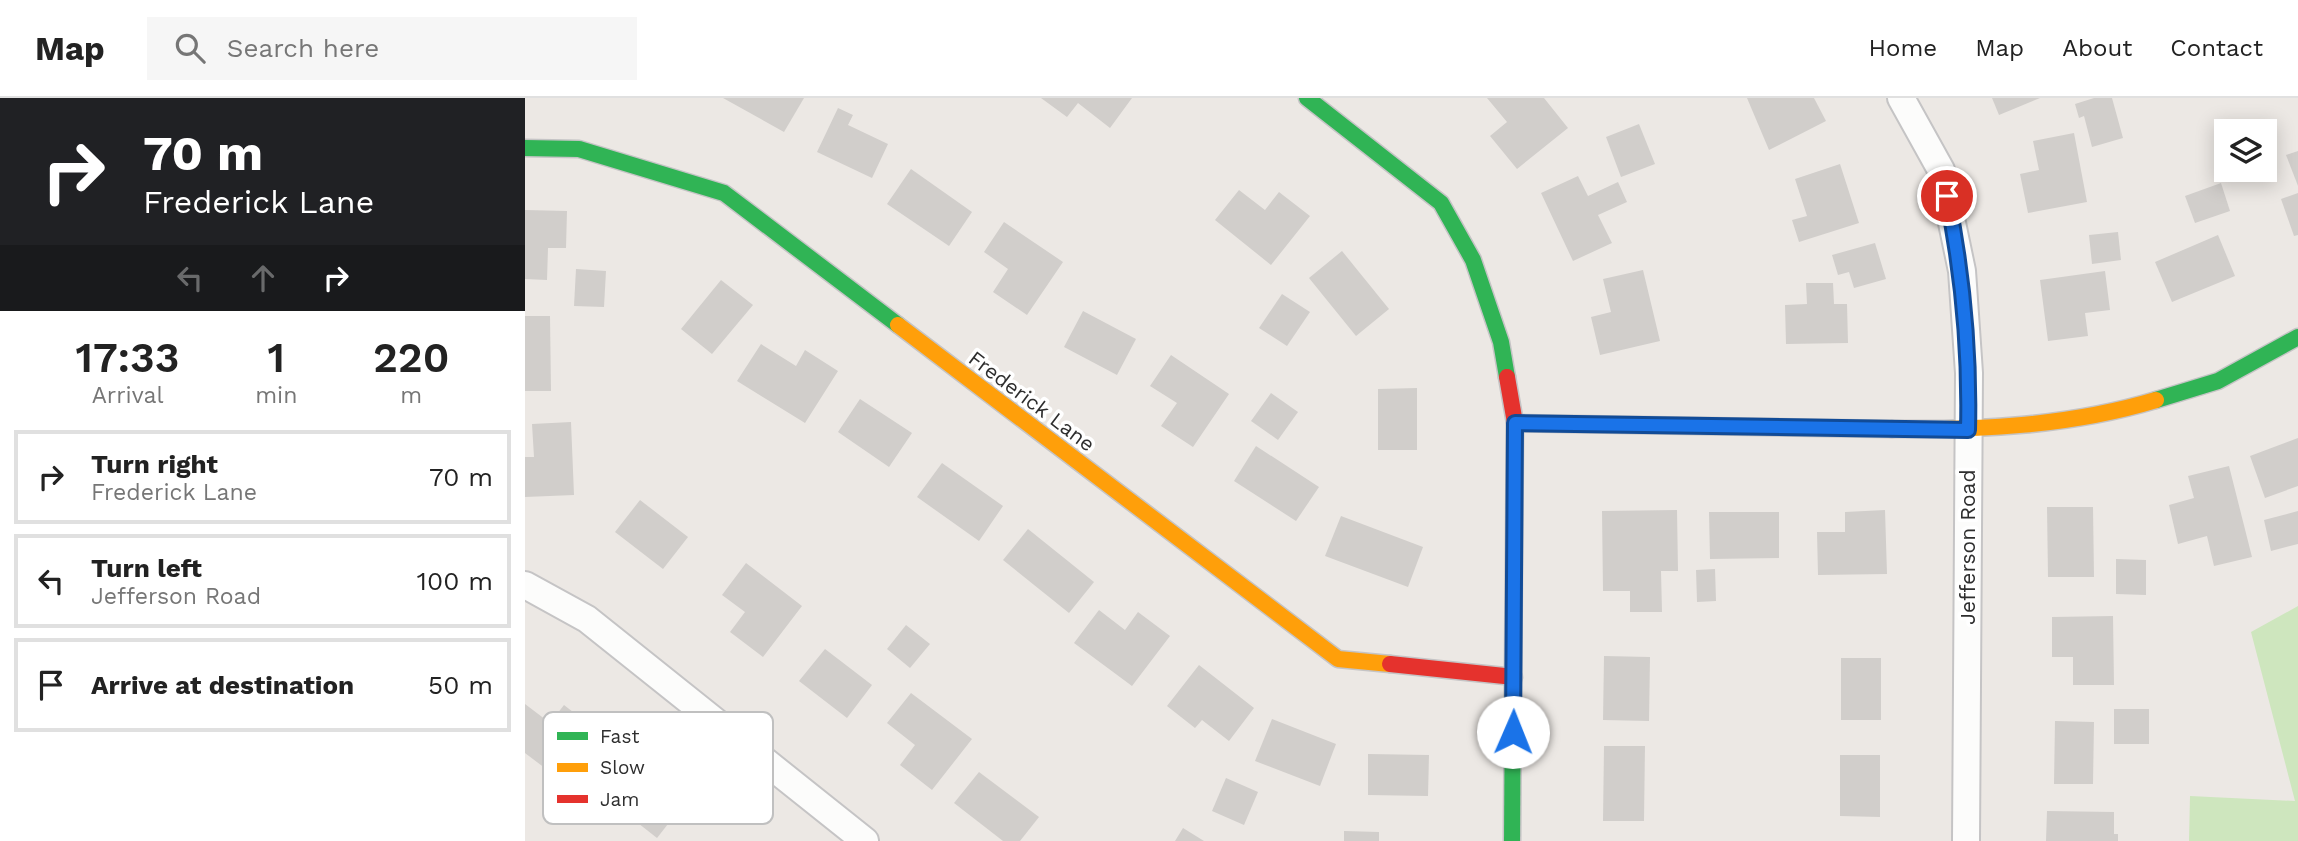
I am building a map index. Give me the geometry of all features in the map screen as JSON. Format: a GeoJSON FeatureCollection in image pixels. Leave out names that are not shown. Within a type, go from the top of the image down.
{"type":"FeatureCollection","features":[{"type":"Feature","properties":{"kind":"street"},"geometry":{"type":"LineString","coordinates":[[1307,98],[1441,203],[1473,260],[1501,342],[1515,423],[1512,841]]}},
{"type":"Feature","properties":{"kind":"street","name":"Jefferson Road"},"geometry":{"type":"LineString","coordinates":[[1901,98],[1941,170],[1959,259],[1969,373],[1966,841]]}},
{"type":"Feature","properties":{"kind":"street","name":"Frederick Lane"},"geometry":{"type":"LineString","coordinates":[[525,148],[579,149],[724,193],[1338,659],[1514,677]]}},
{"type":"Feature","properties":{"kind":"street"},"geometry":{"type":"LineString","coordinates":[[1515,423],[1968,430],[2054,423],[2136,407],[2218,382],[2298,337]]}},
{"type":"Feature","properties":{"kind":"street"},"geometry":{"type":"LineString","coordinates":[[525,585],[587,619],[703,712]]}},
{"type":"Feature","properties":{"kind":"street"},"geometry":{"type":"LineString","coordinates":[[773,768],[865,841]]}},
{"type":"Feature","properties":{"kind":"green space"},"geometry":{"type":"Polygon","coordinates":[[[2298,606],[2298,841],[2189,841],[2190,796],[2295,801],[2251,632],[2298,606]]]}},
{"type":"Feature","properties":{"kind":"building"},"geometry":{"type":"Polygon","coordinates":[[[723,98],[804,98],[784,132],[723,98]]]}},
{"type":"Feature","properties":{"kind":"building"},"geometry":{"type":"Polygon","coordinates":[[[1041,98],[1132,98],[1110,128],[1078,103],[1067,117],[1041,98]]]}},
{"type":"Feature","properties":{"kind":"building"},"geometry":{"type":"Polygon","coordinates":[[[1487,98],[1544,98],[1568,128],[1517,169],[1490,136],[1507,122],[1487,98]]]}},
{"type":"Feature","properties":{"kind":"building"},"geometry":{"type":"Polygon","coordinates":[[[1747,98],[1814,98],[1826,121],[1769,150],[1747,98]]]}},
{"type":"Feature","properties":{"kind":"building"},"geometry":{"type":"Polygon","coordinates":[[[1992,98],[2040,98],[1999,115],[1992,98]]]}},
{"type":"Feature","properties":{"kind":"building"},"geometry":{"type":"Polygon","coordinates":[[[2094,98],[2112,98],[2123,138],[2092,147],[2084,116],[2079,118],[2075,104],[2094,98]]]}},
{"type":"Feature","properties":{"kind":"building"},"geometry":{"type":"Polygon","coordinates":[[[838,108],[853,115],[848,125],[888,144],[872,178],[817,152],[838,108]]]}},
{"type":"Feature","properties":{"kind":"building"},"geometry":{"type":"Polygon","coordinates":[[[1639,124],[1655,164],[1621,177],[1606,137],[1639,124]]]}},
{"type":"Feature","properties":{"kind":"building"},"geometry":{"type":"Polygon","coordinates":[[[2074,133],[2087,202],[2028,213],[2020,174],[2039,170],[2033,141],[2074,133]]]}},
{"type":"Feature","properties":{"kind":"building"},"geometry":{"type":"Polygon","coordinates":[[[2298,151],[2298,186],[2286,155],[2298,151]]]}},
{"type":"Feature","properties":{"kind":"building"},"geometry":{"type":"Polygon","coordinates":[[[1840,164],[1859,223],[1799,242],[1792,220],[1807,216],[1795,179],[1840,164]]]}},
{"type":"Feature","properties":{"kind":"building"},"geometry":{"type":"Polygon","coordinates":[[[911,169],[972,212],[949,246],[887,204],[911,169]]]}},
{"type":"Feature","properties":{"kind":"building"},"geometry":{"type":"Polygon","coordinates":[[[1578,176],[1588,196],[1618,182],[1627,202],[1598,215],[1612,243],[1573,261],[1541,193],[1578,176]]]}},
{"type":"Feature","properties":{"kind":"building"},"geometry":{"type":"Polygon","coordinates":[[[2221,183],[2230,211],[2195,223],[2185,196],[2221,183]]]}},
{"type":"Feature","properties":{"kind":"building"},"geometry":{"type":"Polygon","coordinates":[[[1239,190],[1265,210],[1279,192],[1310,216],[1271,265],[1215,220],[1239,190]]]}},
{"type":"Feature","properties":{"kind":"building"},"geometry":{"type":"Polygon","coordinates":[[[2298,193],[2298,235],[2294,236],[2281,199],[2298,193]]]}},
{"type":"Feature","properties":{"kind":"building"},"geometry":{"type":"Polygon","coordinates":[[[525,210],[567,211],[566,248],[548,248],[547,280],[525,279],[525,210]]]}},
{"type":"Feature","properties":{"kind":"building"},"geometry":{"type":"Polygon","coordinates":[[[1004,222],[1063,262],[1027,315],[993,292],[1008,269],[984,252],[1004,222]]]}},
{"type":"Feature","properties":{"kind":"building"},"geometry":{"type":"Polygon","coordinates":[[[2118,232],[2121,260],[2092,264],[2089,235],[2118,232]]]}},
{"type":"Feature","properties":{"kind":"building"},"geometry":{"type":"Polygon","coordinates":[[[2218,235],[2235,276],[2172,302],[2155,262],[2218,235]]]}},
{"type":"Feature","properties":{"kind":"building"},"geometry":{"type":"Polygon","coordinates":[[[1875,243],[1886,279],[1854,288],[1849,272],[1838,275],[1832,255],[1875,243]]]}},
{"type":"Feature","properties":{"kind":"building"},"geometry":{"type":"Polygon","coordinates":[[[1342,251],[1389,309],[1356,336],[1309,278],[1342,251]]]}},
{"type":"Feature","properties":{"kind":"building"},"geometry":{"type":"Polygon","coordinates":[[[576,269],[606,271],[604,307],[574,306],[576,269]]]}},
{"type":"Feature","properties":{"kind":"building"},"geometry":{"type":"Polygon","coordinates":[[[1643,270],[1660,341],[1600,355],[1591,317],[1611,312],[1603,279],[1643,270]]]}},
{"type":"Feature","properties":{"kind":"building"},"geometry":{"type":"Polygon","coordinates":[[[2105,271],[2110,310],[2085,313],[2088,336],[2048,341],[2040,280],[2105,271]]]}},
{"type":"Feature","properties":{"kind":"building"},"geometry":{"type":"Polygon","coordinates":[[[721,280],[753,305],[712,354],[681,329],[721,280]]]}},
{"type":"Feature","properties":{"kind":"building"},"geometry":{"type":"Polygon","coordinates":[[[1806,283],[1833,283],[1834,304],[1847,304],[1848,343],[1786,344],[1785,305],[1807,304],[1806,283]]]}},
{"type":"Feature","properties":{"kind":"building"},"geometry":{"type":"Polygon","coordinates":[[[1282,294],[1310,312],[1287,346],[1259,328],[1282,294]]]}},
{"type":"Feature","properties":{"kind":"building"},"geometry":{"type":"Polygon","coordinates":[[[1083,311],[1136,339],[1117,375],[1064,347],[1083,311]]]}},
{"type":"Feature","properties":{"kind":"building"},"geometry":{"type":"Polygon","coordinates":[[[525,316],[550,316],[551,391],[525,391],[525,316]]]}},
{"type":"Feature","properties":{"kind":"building"},"geometry":{"type":"Polygon","coordinates":[[[761,344],[796,366],[805,350],[838,371],[805,423],[737,381],[761,344]]]}},
{"type":"Feature","properties":{"kind":"building"},"geometry":{"type":"Polygon","coordinates":[[[1171,355],[1229,394],[1193,447],[1161,426],[1177,403],[1150,386],[1171,355]]]}},
{"type":"Feature","properties":{"kind":"building"},"geometry":{"type":"Polygon","coordinates":[[[1417,388],[1417,450],[1378,450],[1378,389],[1417,388]]]}},
{"type":"Feature","properties":{"kind":"building"},"geometry":{"type":"Polygon","coordinates":[[[1271,393],[1298,412],[1278,440],[1251,421],[1271,393]]]}},
{"type":"Feature","properties":{"kind":"building"},"geometry":{"type":"Polygon","coordinates":[[[860,399],[912,433],[889,467],[838,432],[860,399]]]}},
{"type":"Feature","properties":{"kind":"building"},"geometry":{"type":"Polygon","coordinates":[[[571,422],[574,495],[525,497],[525,457],[534,457],[532,424],[571,422]]]}},
{"type":"Feature","properties":{"kind":"building"},"geometry":{"type":"Polygon","coordinates":[[[2298,438],[2298,486],[2265,498],[2250,456],[2298,438]]]}},
{"type":"Feature","properties":{"kind":"building"},"geometry":{"type":"Polygon","coordinates":[[[1256,446],[1319,487],[1296,521],[1234,481],[1256,446]]]}},
{"type":"Feature","properties":{"kind":"building"},"geometry":{"type":"Polygon","coordinates":[[[942,463],[1003,506],[979,541],[917,497],[942,463]]]}},
{"type":"Feature","properties":{"kind":"building"},"geometry":{"type":"Polygon","coordinates":[[[2229,466],[2252,557],[2214,566],[2207,536],[2178,544],[2169,505],[2194,498],[2188,476],[2229,466]]]}},
{"type":"Feature","properties":{"kind":"building"},"geometry":{"type":"Polygon","coordinates":[[[640,500],[688,537],[663,569],[615,532],[640,500]]]}},
{"type":"Feature","properties":{"kind":"building"},"geometry":{"type":"Polygon","coordinates":[[[2047,507],[2093,507],[2094,577],[2048,577],[2047,507]]]}},
{"type":"Feature","properties":{"kind":"building"},"geometry":{"type":"Polygon","coordinates":[[[1677,510],[1678,571],[1661,571],[1662,612],[1630,612],[1630,591],[1603,591],[1602,511],[1677,510]]]}},
{"type":"Feature","properties":{"kind":"building"},"geometry":{"type":"Polygon","coordinates":[[[1885,510],[1887,574],[1818,575],[1817,532],[1845,532],[1845,512],[1885,510]]]}},
{"type":"Feature","properties":{"kind":"building"},"geometry":{"type":"Polygon","coordinates":[[[2298,511],[2298,544],[2271,551],[2264,520],[2298,511]]]}},
{"type":"Feature","properties":{"kind":"building"},"geometry":{"type":"Polygon","coordinates":[[[1709,512],[1779,512],[1779,558],[1710,559],[1709,512]]]}},
{"type":"Feature","properties":{"kind":"building"},"geometry":{"type":"Polygon","coordinates":[[[1341,516],[1423,547],[1408,587],[1325,556],[1341,516]]]}},
{"type":"Feature","properties":{"kind":"building"},"geometry":{"type":"Polygon","coordinates":[[[1028,529],[1094,582],[1069,613],[1003,560],[1028,529]]]}},
{"type":"Feature","properties":{"kind":"building"},"geometry":{"type":"Polygon","coordinates":[[[2116,559],[2146,560],[2146,595],[2116,594],[2116,559]]]}},
{"type":"Feature","properties":{"kind":"building"},"geometry":{"type":"Polygon","coordinates":[[[746,563],[802,606],[763,657],[730,632],[745,612],[722,595],[746,563]]]}},
{"type":"Feature","properties":{"kind":"building"},"geometry":{"type":"Polygon","coordinates":[[[1715,569],[1716,601],[1697,602],[1696,570],[1715,569]]]}},
{"type":"Feature","properties":{"kind":"building"},"geometry":{"type":"Polygon","coordinates":[[[1099,610],[1125,630],[1138,612],[1170,636],[1132,686],[1074,643],[1099,610]]]}},
{"type":"Feature","properties":{"kind":"building"},"geometry":{"type":"Polygon","coordinates":[[[2113,616],[2114,685],[2073,685],[2073,657],[2052,657],[2052,617],[2113,616]]]}},
{"type":"Feature","properties":{"kind":"building"},"geometry":{"type":"Polygon","coordinates":[[[906,625],[930,644],[910,668],[887,649],[906,625]]]}},
{"type":"Feature","properties":{"kind":"building"},"geometry":{"type":"Polygon","coordinates":[[[825,649],[872,685],[847,718],[799,681],[825,649]]]}},
{"type":"Feature","properties":{"kind":"building"},"geometry":{"type":"Polygon","coordinates":[[[1604,656],[1650,657],[1649,721],[1603,720],[1604,656]]]}},
{"type":"Feature","properties":{"kind":"building"},"geometry":{"type":"Polygon","coordinates":[[[1841,658],[1881,658],[1881,720],[1841,720],[1841,658]]]}},
{"type":"Feature","properties":{"kind":"building"},"geometry":{"type":"Polygon","coordinates":[[[1199,665],[1254,708],[1229,741],[1202,720],[1195,728],[1167,706],[1199,665]]]}},
{"type":"Feature","properties":{"kind":"building"},"geometry":{"type":"Polygon","coordinates":[[[911,693],[972,739],[932,790],[900,765],[915,745],[887,723],[911,693]]]}},
{"type":"Feature","properties":{"kind":"building"},"geometry":{"type":"Polygon","coordinates":[[[525,704],[543,718],[543,767],[525,753],[525,704]]]}},
{"type":"Feature","properties":{"kind":"building"},"geometry":{"type":"Polygon","coordinates":[[[564,705],[573,712],[559,712],[564,705]]]}},
{"type":"Feature","properties":{"kind":"building"},"geometry":{"type":"Polygon","coordinates":[[[2114,709],[2149,709],[2149,744],[2114,744],[2114,709]]]}},
{"type":"Feature","properties":{"kind":"building"},"geometry":{"type":"Polygon","coordinates":[[[1272,719],[1336,744],[1320,786],[1255,761],[1272,719]]]}},
{"type":"Feature","properties":{"kind":"building"},"geometry":{"type":"Polygon","coordinates":[[[2055,721],[2094,722],[2093,784],[2054,784],[2055,721]]]}},
{"type":"Feature","properties":{"kind":"building"},"geometry":{"type":"Polygon","coordinates":[[[1604,746],[1645,746],[1644,821],[1603,821],[1604,746]]]}},
{"type":"Feature","properties":{"kind":"building"},"geometry":{"type":"Polygon","coordinates":[[[1368,754],[1429,755],[1428,796],[1368,795],[1368,754]]]}},
{"type":"Feature","properties":{"kind":"building"},"geometry":{"type":"Polygon","coordinates":[[[1840,755],[1880,755],[1880,817],[1840,816],[1840,755]]]}},
{"type":"Feature","properties":{"kind":"building"},"geometry":{"type":"Polygon","coordinates":[[[979,772],[1039,817],[1020,841],[1003,841],[954,803],[979,772]]]}},
{"type":"Feature","properties":{"kind":"building"},"geometry":{"type":"Polygon","coordinates":[[[1226,778],[1258,792],[1244,825],[1212,811],[1226,778]]]}},
{"type":"Feature","properties":{"kind":"building"},"geometry":{"type":"Polygon","coordinates":[[[2047,811],[2114,812],[2114,834],[2118,834],[2118,841],[2046,841],[2047,811]]]}},
{"type":"Feature","properties":{"kind":"building"},"geometry":{"type":"Polygon","coordinates":[[[639,824],[668,824],[657,838],[639,824]]]}},
{"type":"Feature","properties":{"kind":"building"},"geometry":{"type":"Polygon","coordinates":[[[1183,828],[1204,841],[1175,841],[1183,828]]]}},
{"type":"Feature","properties":{"kind":"building"},"geometry":{"type":"Polygon","coordinates":[[[1344,831],[1379,832],[1379,841],[1344,841],[1344,831]]]}},
{"type":"Feature","properties":{"kind":"traffic: fast"},"geometry":{"type":"LineString","coordinates":[[1307,98],[1441,203],[1473,260],[1501,342],[1507,377]]}},
{"type":"Feature","properties":{"kind":"traffic: fast"},"geometry":{"type":"LineString","coordinates":[[525,148],[579,149],[724,193],[898,325]]}},
{"type":"Feature","properties":{"kind":"traffic: fast"},"geometry":{"type":"LineString","coordinates":[[2156,400],[2218,381],[2298,337]]}},
{"type":"Feature","properties":{"kind":"traffic: fast"},"geometry":{"type":"LineString","coordinates":[[1512,841],[1513,679]]}},
{"type":"Feature","properties":{"kind":"traffic: slow"},"geometry":{"type":"LineString","coordinates":[[898,325],[1338,659],[1390,664]]}},
{"type":"Feature","properties":{"kind":"traffic: slow"},"geometry":{"type":"LineString","coordinates":[[1892,429],[2025,425],[2091,416],[2156,400]]}},
{"type":"Feature","properties":{"kind":"traffic: jam"},"geometry":{"type":"LineString","coordinates":[[1507,377],[1515,423],[1513,679]]}},
{"type":"Feature","properties":{"kind":"traffic: jam"},"geometry":{"type":"LineString","coordinates":[[1515,423],[1892,429]]}},
{"type":"Feature","properties":{"kind":"traffic: jam"},"geometry":{"type":"LineString","coordinates":[[1390,664],[1514,677]]}},
{"type":"Feature","properties":{"kind":"route"},"geometry":{"type":"LineString","coordinates":[[1513,732],[1515,423],[1855,426],[1968,430],[1969,373],[1962,271],[1947,196]]}}]}
